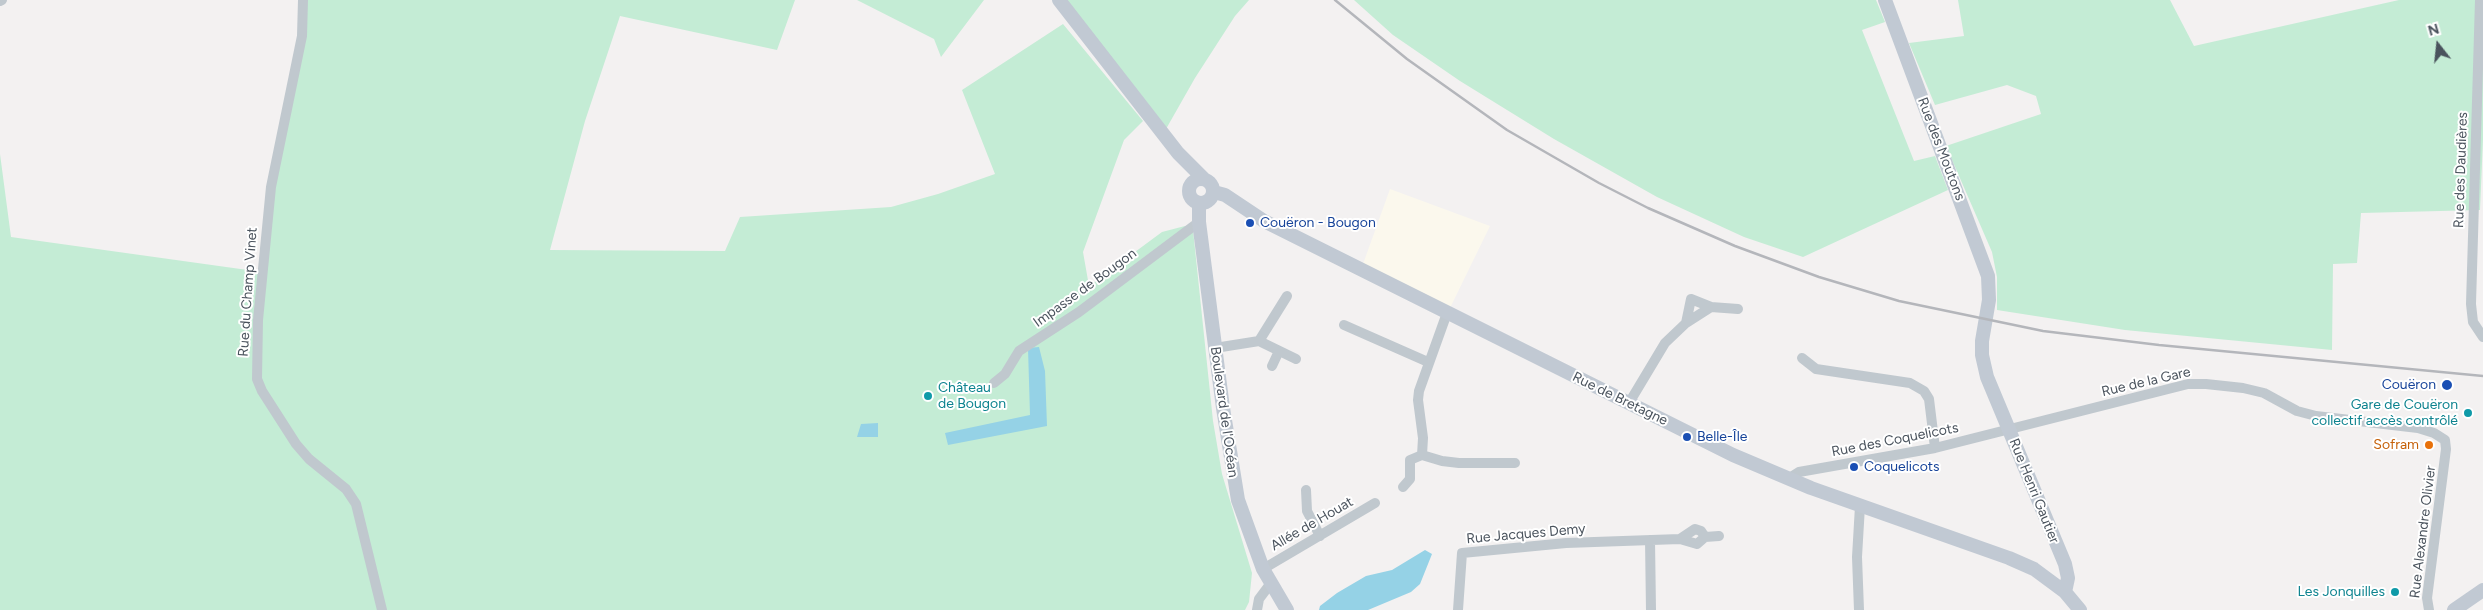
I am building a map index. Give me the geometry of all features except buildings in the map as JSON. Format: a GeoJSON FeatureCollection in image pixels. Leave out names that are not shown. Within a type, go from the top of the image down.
{"type":"FeatureCollection","features":[{"type":"Feature","properties":{"kind":"main road"},"geometry":{"type":"LineString","coordinates":[[1059,0],[1178,153],[1211,184],[1214,192],[1210,200],[1199,203],[1189,195],[1190,186],[1178,153]]}},
{"type":"Feature","properties":{"kind":"main road","name":"Rue des Moutons"},"geometry":{"type":"LineString","coordinates":[[1884,0],[1988,276],[1989,300],[1982,341]]}},
{"type":"Feature","properties":{"kind":"main road"},"geometry":{"type":"LineString","coordinates":[[1190,186],[1196,180],[1204,179]]}},
{"type":"Feature","properties":{"kind":"main road","name":"Rue de Bretagne"},"geometry":{"type":"LineString","coordinates":[[1214,192],[1225,195],[1264,220],[1447,313],[1733,455],[1788,479],[1860,506],[2009,558],[2052,581],[2065,592]]}},
{"type":"Feature","properties":{"kind":"main road","name":"Boulevard de l'Océan"},"geometry":{"type":"LineString","coordinates":[[1199,203],[1198,222],[1233,477],[1248,531],[1263,569],[1285,609]]}},
{"type":"Feature","properties":{"kind":"main road","name":"Rue Henri Gautier"},"geometry":{"type":"LineString","coordinates":[[1982,341],[1982,355],[1987,377],[2059,552],[2066,564],[2068,578],[2065,592]]}},
{"type":"Feature","properties":{"kind":"main road","name":"Rue Henri Gautier"},"geometry":{"type":"LineString","coordinates":[[2052,581],[2059,552]]}},
{"type":"Feature","properties":{"kind":"main road"},"geometry":{"type":"LineString","coordinates":[[2454,610],[2483,590]]}},
{"type":"Feature","properties":{"kind":"main road"},"geometry":{"type":"LineString","coordinates":[[2065,592],[2080,610]]}},
{"type":"Feature","properties":{"kind":"street","name":"Rue du Champ Vinet"},"geometry":{"type":"LineString","coordinates":[[303,0],[302,36],[271,187],[258,320],[257,379],[262,391],[296,444],[309,459],[346,489],[356,504],[382,610]]}},
{"type":"Feature","properties":{"kind":"street","name":"Rue des Daudières"},"geometry":{"type":"LineString","coordinates":[[2480,0],[2470,304],[2473,322],[2483,337]]}},
{"type":"Feature","properties":{"kind":"street","name":"Impasse de Bougon"},"geometry":{"type":"LineString","coordinates":[[994,383],[1005,374],[1019,351],[1080,312],[1198,222]]}},
{"type":"Feature","properties":{"kind":"street"},"geometry":{"type":"LineString","coordinates":[[1259,341],[1287,296]]}},
{"type":"Feature","properties":{"kind":"street"},"geometry":{"type":"LineString","coordinates":[[1686,323],[1691,299],[1711,307],[1738,309]]}},
{"type":"Feature","properties":{"kind":"street"},"geometry":{"type":"LineString","coordinates":[[1629,403],[1665,343],[1686,323],[1711,307]]}},
{"type":"Feature","properties":{"kind":"street"},"geometry":{"type":"LineString","coordinates":[[1422,454],[1423,438],[1418,400],[1428,362],[1447,313]]}},
{"type":"Feature","properties":{"kind":"street"},"geometry":{"type":"LineString","coordinates":[[1344,325],[1428,362]]}},
{"type":"Feature","properties":{"kind":"street"},"geometry":{"type":"LineString","coordinates":[[1215,348],[1259,341],[1296,359]]}},
{"type":"Feature","properties":{"kind":"street"},"geometry":{"type":"LineString","coordinates":[[1272,366],[1279,351]]}},
{"type":"Feature","properties":{"kind":"street"},"geometry":{"type":"LineString","coordinates":[[1802,358],[1816,369],[1910,383],[1924,391],[1929,399],[1935,448]]}},
{"type":"Feature","properties":{"kind":"street","name":"Rue de la Gare"},"geometry":{"type":"LineString","coordinates":[[2010,430],[2169,388],[2206,384],[2264,393],[2297,411],[2316,416],[2372,422],[2434,433]]}},
{"type":"Feature","properties":{"kind":"street","name":"Rue des Coquelicots"},"geometry":{"type":"LineString","coordinates":[[1788,479],[1799,472],[1935,448],[2010,430]]}},
{"type":"Feature","properties":{"kind":"street","name":"Rue Alexandre Olivier"},"geometry":{"type":"LineString","coordinates":[[2429,610],[2427,598],[2446,449],[2445,440],[2434,433]]}},
{"type":"Feature","properties":{"kind":"street"},"geometry":{"type":"LineString","coordinates":[[1403,487],[1410,479],[1410,460],[1422,454],[1442,461],[1460,463],[1515,463]]}},
{"type":"Feature","properties":{"kind":"street"},"geometry":{"type":"LineString","coordinates":[[1306,490],[1307,511],[1320,536]]}},
{"type":"Feature","properties":{"kind":"street","name":"Allée de Houat"},"geometry":{"type":"LineString","coordinates":[[1263,569],[1375,503]]}},
{"type":"Feature","properties":{"kind":"street"},"geometry":{"type":"LineString","coordinates":[[1859,610],[1858,557],[1860,506]]}},
{"type":"Feature","properties":{"kind":"street","name":"Rue Jacques Demy"},"geometry":{"type":"LineString","coordinates":[[1458,610],[1462,553],[1557,544],[1680,539],[1695,529],[1701,531],[1705,536],[1719,536]]}},
{"type":"Feature","properties":{"kind":"street"},"geometry":{"type":"LineString","coordinates":[[1650,540],[1651,610]]}},
{"type":"Feature","properties":{"kind":"street"},"geometry":{"type":"LineString","coordinates":[[1257,610],[1259,599],[1271,583]]}},
{"type":"Feature","properties":{"kind":"shaded area"},"geometry":{"type":"Polygon","coordinates":[[[1390,189],[1490,226],[1450,308],[1363,264],[1390,189]]]}},
{"type":"Feature","properties":{"kind":"green space"},"geometry":{"type":"Polygon","coordinates":[[[303,0],[795,0],[777,50],[620,16],[585,121],[550,250],[725,251],[740,217],[891,207],[938,194],[995,174],[962,90],[1063,24],[1143,121],[1124,140],[1083,252],[1089,286],[1162,232],[1185,226],[1193,230],[1213,421],[1222,474],[1252,573],[1249,602],[1245,610],[0,610],[0,154],[11,237],[262,272],[303,0]]]}},
{"type":"Feature","properties":{"kind":"green space"},"geometry":{"type":"Polygon","coordinates":[[[857,0],[984,0],[941,57],[934,39],[857,0]]]}},
{"type":"Feature","properties":{"kind":"green space"},"geometry":{"type":"Polygon","coordinates":[[[1065,0],[1249,0],[1235,16],[1195,78],[1166,129],[1065,0]]]}},
{"type":"Feature","properties":{"kind":"green space"},"geometry":{"type":"Polygon","coordinates":[[[1354,0],[1876,0],[1885,22],[1862,30],[1914,161],[1935,156],[1948,190],[1803,257],[1744,237],[1657,197],[1554,139],[1460,81],[1393,35],[1354,0]]]}},
{"type":"Feature","properties":{"kind":"green space"},"geometry":{"type":"Polygon","coordinates":[[[1958,0],[2170,0],[2194,46],[2399,0],[2483,0],[2483,139],[2480,210],[2361,213],[2357,263],[2333,264],[2332,350],[2125,330],[1997,310],[1997,277],[1992,252],[1946,146],[2041,114],[2036,96],[2007,85],[1935,105],[1909,43],[1964,36],[1958,0]]]}},
{"type":"Feature","properties":{"kind":"water"},"geometry":{"type":"Polygon","coordinates":[[[1039,347],[1045,371],[1047,426],[948,445],[945,433],[1030,415],[1028,348],[1039,347]]]}},
{"type":"Feature","properties":{"kind":"water"},"geometry":{"type":"Polygon","coordinates":[[[878,423],[878,437],[857,437],[861,424],[878,423]]]}},
{"type":"Feature","properties":{"kind":"water"},"geometry":{"type":"Polygon","coordinates":[[[1425,550],[1432,554],[1420,584],[1411,592],[1368,610],[1319,610],[1320,606],[1337,593],[1366,576],[1392,570],[1425,550]]]}},
{"type":"Feature","properties":{"kind":"railway"},"geometry":{"type":"LineString","coordinates":[[1335,0],[1407,59],[1507,130],[1599,183],[1648,208],[1735,246],[1819,277],[1899,301],[2043,331],[2159,345],[2483,376]]}},
{"type":"Feature","properties":{"kind":"place","name":"Couëron - Bougon"},"geometry":{"type":"Point","coordinates":[1250,223]}},
{"type":"Feature","properties":{"kind":"place","name":"Couëron"},"geometry":{"type":"Point","coordinates":[2447,385]}},
{"type":"Feature","properties":{"kind":"place","name":"Château de Bougon"},"geometry":{"type":"Point","coordinates":[928,396]}},
{"type":"Feature","properties":{"kind":"place","name":"Gare de Couëron collectif accès contrôlé"},"geometry":{"type":"Point","coordinates":[2468,413]}},
{"type":"Feature","properties":{"kind":"place","name":"Belle-Île"},"geometry":{"type":"Point","coordinates":[1687,437]}},
{"type":"Feature","properties":{"kind":"place","name":"Sofram"},"geometry":{"type":"Point","coordinates":[2429,445]}},
{"type":"Feature","properties":{"kind":"place","name":"Coquelicots"},"geometry":{"type":"Point","coordinates":[1854,467]}},
{"type":"Feature","properties":{"kind":"place","name":"Les Jonquilles"},"geometry":{"type":"Point","coordinates":[2395,592]}}]}
